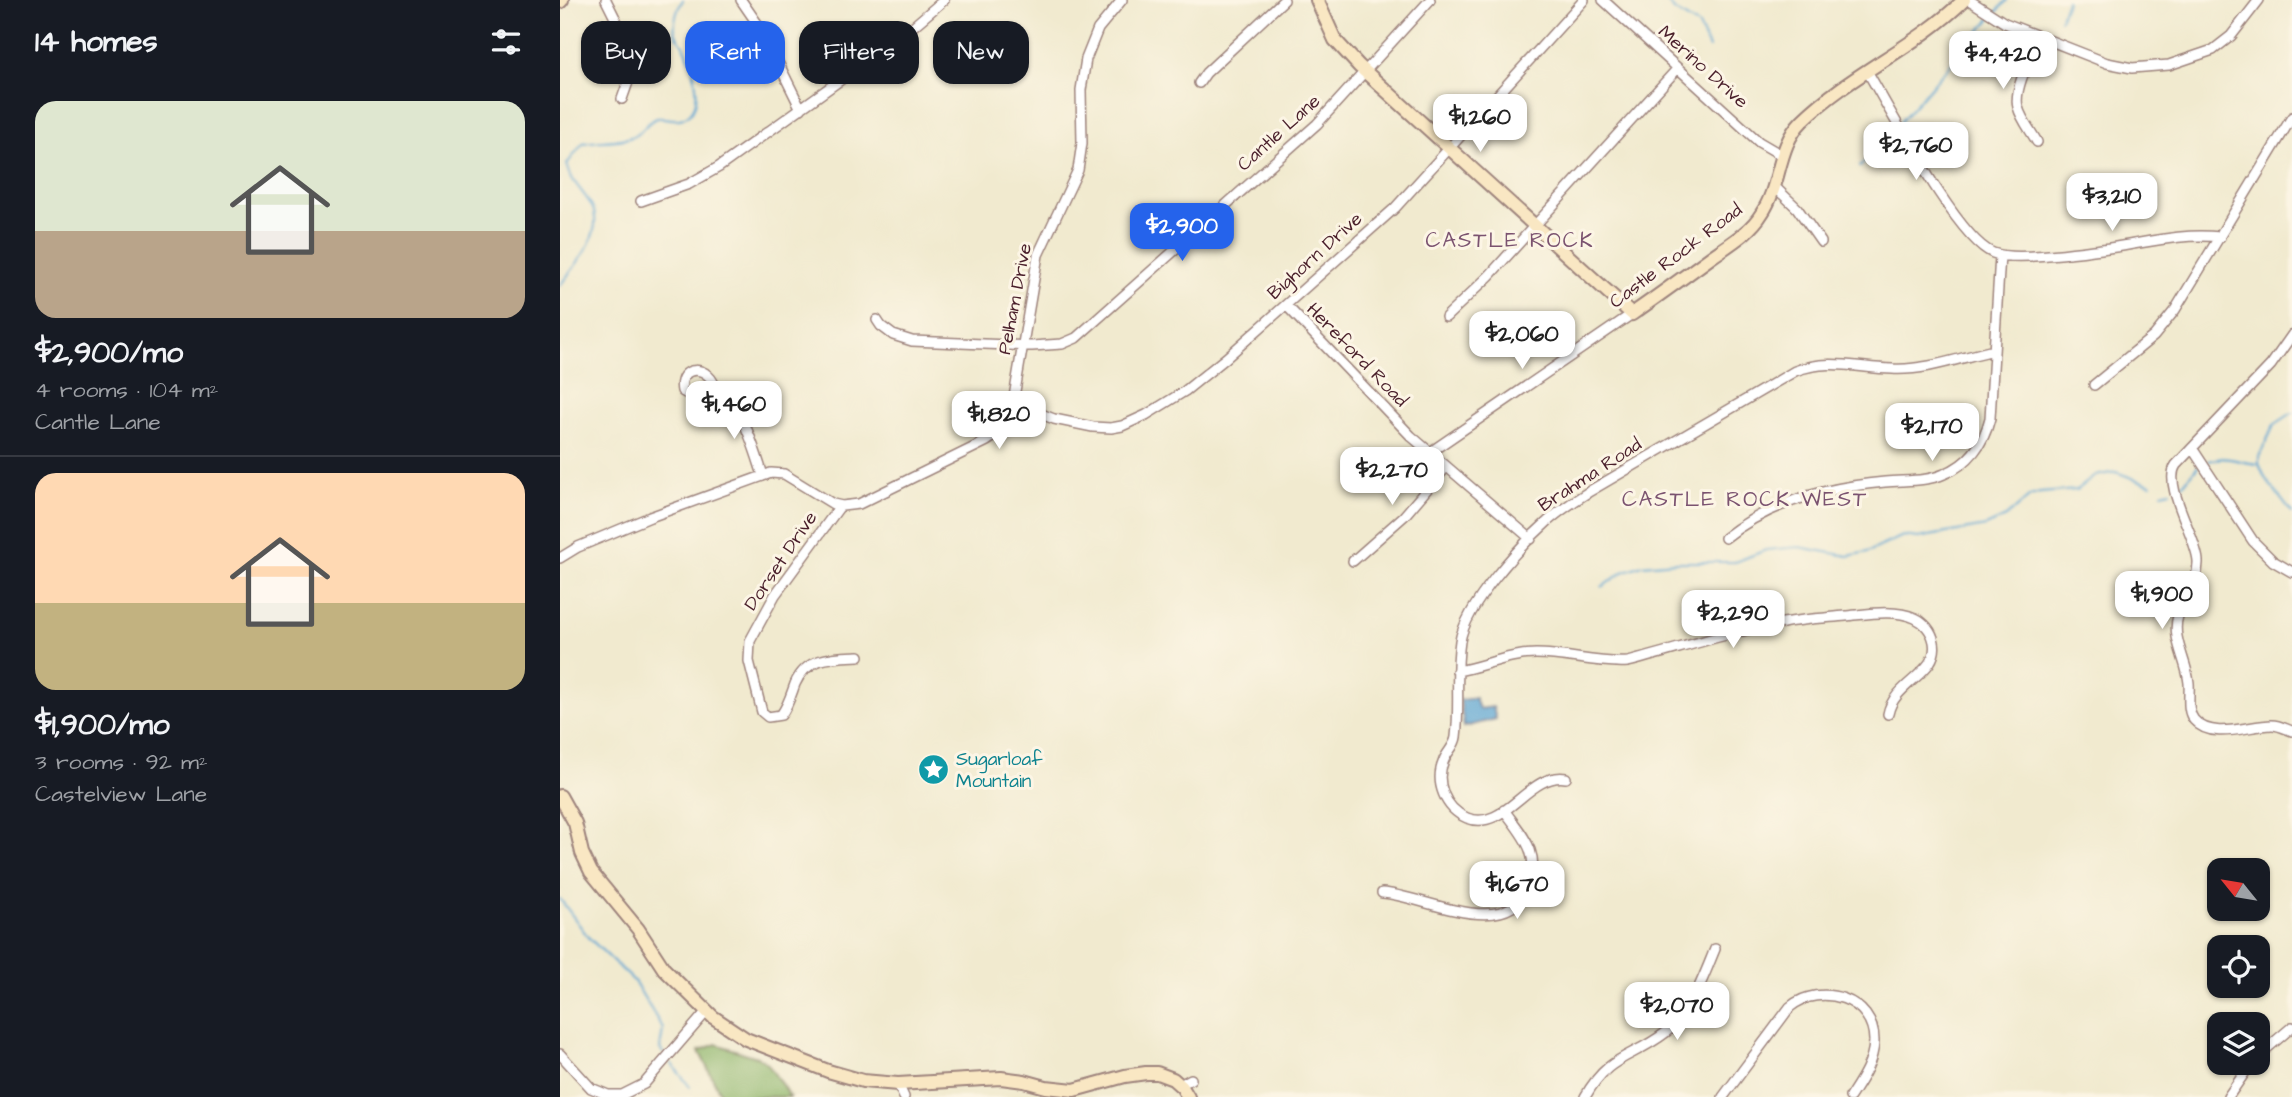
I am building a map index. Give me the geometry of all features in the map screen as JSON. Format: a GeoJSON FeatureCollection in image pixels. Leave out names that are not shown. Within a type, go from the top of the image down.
{"type":"FeatureCollection","features":[{"type":"Feature","properties":{"kind":"street"},"geometry":{"type":"LineString","coordinates":[[606,0],[633,54],[632,68],[622,99]]}},
{"type":"Feature","properties":{"kind":"street"},"geometry":{"type":"LineString","coordinates":[[741,0],[763,32],[802,109]]}},
{"type":"Feature","properties":{"kind":"street"},"geometry":{"type":"LineString","coordinates":[[641,201],[706,176],[903,35],[944,0]]}},
{"type":"Feature","properties":{"kind":"street","name":"Pelham Drive"},"geometry":{"type":"LineString","coordinates":[[840,506],[863,503],[987,441],[1004,425],[1013,403],[1038,255],[1078,170],[1082,143],[1081,90],[1086,59],[1098,29],[1122,0]]}},
{"type":"Feature","properties":{"kind":"street"},"geometry":{"type":"LineString","coordinates":[[1199,83],[1206,73],[1284,0]]}},
{"type":"Feature","properties":{"kind":"street"},"geometry":{"type":"LineString","coordinates":[[1317,0],[1335,40],[1366,72],[1632,314]]}},
{"type":"Feature","properties":{"kind":"street","name":"Cantle Lane"},"geometry":{"type":"LineString","coordinates":[[877,320],[893,335],[912,341],[1024,346],[1053,345],[1076,338],[1317,124],[1430,0]]}},
{"type":"Feature","properties":{"kind":"street","name":"Bighorn Drive"},"geometry":{"type":"LineString","coordinates":[[1013,403],[1054,419],[1100,428],[1122,426],[1146,415],[1195,384],[1395,208],[1584,0]]}},
{"type":"Feature","properties":{"kind":"street","name":"Merino Drive"},"geometry":{"type":"LineString","coordinates":[[1603,0],[1759,142],[1783,156]]}},
{"type":"Feature","properties":{"kind":"street"},"geometry":{"type":"LineString","coordinates":[[1966,0],[1996,19],[2119,67],[2152,68],[2197,57],[2222,44],[2259,0]]}},
{"type":"Feature","properties":{"kind":"street","name":"Castle Rock Road"},"geometry":{"type":"LineString","coordinates":[[1429,453],[1632,314],[1749,229],[1764,211],[1775,187],[1789,137],[1801,122],[1842,87],[1926,34],[1966,0]]}},
{"type":"Feature","properties":{"kind":"street"},"geometry":{"type":"LineString","coordinates":[[2037,142],[2019,111],[2017,94],[2040,37]]}},
{"type":"Feature","properties":{"kind":"street"},"geometry":{"type":"LineString","coordinates":[[1446,317],[1467,300],[1678,68]]}},
{"type":"Feature","properties":{"kind":"street"},"geometry":{"type":"LineString","coordinates":[[1867,71],[1953,215],[1978,243],[2000,255],[2092,251],[2176,237],[2220,237]]}},
{"type":"Feature","properties":{"kind":"street"},"geometry":{"type":"LineString","coordinates":[[2094,385],[2125,361],[2166,322],[2292,117]]}},
{"type":"Feature","properties":{"kind":"street"},"geometry":{"type":"LineString","coordinates":[[1775,187],[1797,208],[1821,242]]}},
{"type":"Feature","properties":{"kind":"street"},"geometry":{"type":"LineString","coordinates":[[1725,538],[1755,517],[1785,502],[1860,485],[1933,478],[1961,464],[1978,447],[1988,426],[2000,255]]}},
{"type":"Feature","properties":{"kind":"street","name":"Hereford Road"},"geometry":{"type":"LineString","coordinates":[[1286,305],[1429,453],[1531,538]]}},
{"type":"Feature","properties":{"kind":"street"},"geometry":{"type":"LineString","coordinates":[[2292,335],[2271,365],[2192,448],[2174,468],[2171,476],[2182,517],[2198,558],[2197,573],[2179,612],[2176,627],[2187,669],[2191,714],[2200,724],[2214,729],[2272,725],[2292,731]]}},
{"type":"Feature","properties":{"kind":"street","name":"Brahma Road"},"geometry":{"type":"LineString","coordinates":[[1566,778],[1549,778],[1487,819],[1471,819],[1452,808],[1443,793],[1441,769],[1456,738],[1457,671],[1461,637],[1471,609],[1531,538],[1560,511],[1590,491],[1795,371],[1830,363],[1908,369],[1994,349]]}},
{"type":"Feature","properties":{"kind":"street"},"geometry":{"type":"LineString","coordinates":[[716,390],[725,395],[740,414],[763,475]]}},
{"type":"Feature","properties":{"kind":"street"},"geometry":{"type":"LineString","coordinates":[[2192,448],[2253,541],[2273,561],[2292,572]]}},
{"type":"Feature","properties":{"kind":"street"},"geometry":{"type":"LineString","coordinates":[[1353,561],[1404,516],[1446,467]]}},
{"type":"Feature","properties":{"kind":"street"},"geometry":{"type":"LineString","coordinates":[[560,558],[578,547],[650,517],[771,473],[784,474],[828,502],[840,506]]}},
{"type":"Feature","properties":{"kind":"street","name":"Dorset Drive"},"geometry":{"type":"LineString","coordinates":[[840,506],[775,596],[750,641],[749,661],[762,712],[773,718],[781,715],[789,703],[797,679],[814,662],[831,657],[859,656]]}},
{"type":"Feature","properties":{"kind":"street"},"geometry":{"type":"LineString","coordinates":[[1457,671],[1533,654],[1628,662],[1781,623],[1869,614],[1906,615],[1926,626],[1933,638],[1934,651],[1929,665],[1896,694],[1888,715]]}},
{"type":"Feature","properties":{"kind":"street"},"geometry":{"type":"LineString","coordinates":[[560,796],[575,823],[582,853],[591,872],[638,929],[664,969],[707,1012],[757,1045],[845,1077],[881,1083],[1001,1078],[1074,1090],[1146,1073],[1186,1082],[1188,1097]]}},
{"type":"Feature","properties":{"kind":"street"},"geometry":{"type":"LineString","coordinates":[[1382,893],[1401,894],[1447,910],[1499,913],[1513,906],[1527,891],[1534,861],[1529,844],[1504,810]]}},
{"type":"Feature","properties":{"kind":"street"},"geometry":{"type":"LineString","coordinates":[[1585,1097],[1608,1066],[1655,1040],[1675,1024],[1686,1010],[1715,949]]}},
{"type":"Feature","properties":{"kind":"street"},"geometry":{"type":"LineString","coordinates":[[1723,1097],[1790,1007],[1803,998],[1823,993],[1840,996],[1855,1004],[1867,1018],[1873,1034],[1870,1063],[1850,1097]]}},
{"type":"Feature","properties":{"kind":"street"},"geometry":{"type":"LineString","coordinates":[[560,1054],[592,1087],[608,1095],[622,1095],[644,1084],[707,1012]]}},
{"type":"Feature","properties":{"kind":"street"},"geometry":{"type":"LineString","coordinates":[[2270,1046],[2292,1027]]}},
{"type":"Feature","properties":{"kind":"street"},"geometry":{"type":"LineString","coordinates":[[2228,1097],[2243,1075]]}},
{"type":"Feature","properties":{"kind":"street"},"geometry":{"type":"LineString","coordinates":[[898,1084],[904,1097]]}},
{"type":"Feature","properties":{"kind":"green space"},"geometry":{"type":"Polygon","coordinates":[[[716,1044],[757,1057],[767,1063],[790,1097],[722,1097],[699,1051],[716,1044]]]}},
{"type":"Feature","properties":{"kind":"water"},"geometry":{"type":"Polygon","coordinates":[[[1475,698],[1479,709],[1493,707],[1496,719],[1464,727],[1460,700],[1475,698]]]}},
{"type":"Feature","properties":{"kind":"waterway"},"geometry":{"type":"LineString","coordinates":[[560,285],[587,248],[595,227],[592,206],[573,180],[567,164],[583,143],[631,137],[654,119],[683,118],[695,106],[696,87],[692,67],[675,27],[676,15],[683,0]]}},
{"type":"Feature","properties":{"kind":"waterway"},"geometry":{"type":"LineString","coordinates":[[1665,0],[1675,11],[1699,26],[1709,48]]}},
{"type":"Feature","properties":{"kind":"waterway"},"geometry":{"type":"LineString","coordinates":[[1995,14],[2007,0]]}},
{"type":"Feature","properties":{"kind":"waterway"},"geometry":{"type":"LineString","coordinates":[[2060,20],[2067,0]]}},
{"type":"Feature","properties":{"kind":"waterway"},"geometry":{"type":"LineString","coordinates":[[1900,122],[1991,18]]}},
{"type":"Feature","properties":{"kind":"waterway"},"geometry":{"type":"LineString","coordinates":[[1860,167],[1894,128]]}},
{"type":"Feature","properties":{"kind":"waterway"},"geometry":{"type":"LineString","coordinates":[[2292,413],[2274,425],[2259,457],[2265,478],[2292,513]]}},
{"type":"Feature","properties":{"kind":"waterway"},"geometry":{"type":"LineString","coordinates":[[2209,461],[2228,459],[2258,464]]}},
{"type":"Feature","properties":{"kind":"waterway"},"geometry":{"type":"LineString","coordinates":[[2179,489],[2198,466]]}},
{"type":"Feature","properties":{"kind":"waterway"},"geometry":{"type":"LineString","coordinates":[[1602,587],[1623,572],[1642,565],[1735,562],[1766,550],[1799,547],[1848,556],[1868,552],[1903,536],[1918,538],[1986,526],[2006,517],[2030,496],[2077,490],[2095,476],[2116,472],[2151,485]]}},
{"type":"Feature","properties":{"kind":"waterway"},"geometry":{"type":"LineString","coordinates":[[2162,493],[2170,491]]}},
{"type":"Feature","properties":{"kind":"waterway"},"geometry":{"type":"LineString","coordinates":[[560,899],[589,938],[634,981],[663,1029],[660,1049],[663,1053]]}},
{"type":"Feature","properties":{"kind":"waterway"},"geometry":{"type":"LineString","coordinates":[[671,1063],[690,1087]]}},
{"type":"Feature","properties":{"kind":"place","name":"Sugarloaf Mountain"},"geometry":{"type":"Point","coordinates":[933,770]}},
{"type":"Feature","properties":{"kind":"district","name":"CASTLE ROCK"},"geometry":{"type":"Point","coordinates":[1510,240]}},
{"type":"Feature","properties":{"kind":"district","name":"CASTLE ROCK WEST"},"geometry":{"type":"Point","coordinates":[1745,499]}}]}
